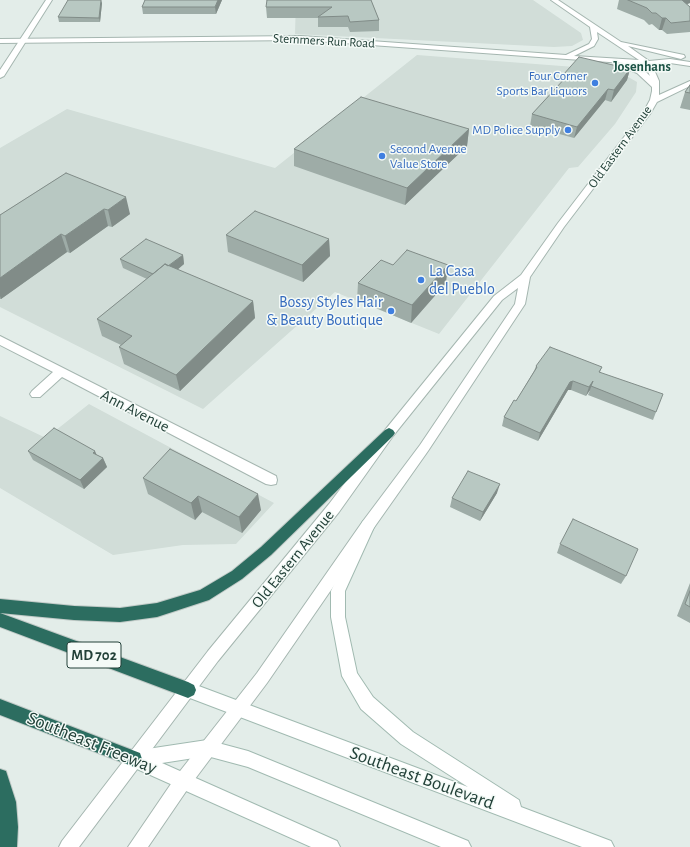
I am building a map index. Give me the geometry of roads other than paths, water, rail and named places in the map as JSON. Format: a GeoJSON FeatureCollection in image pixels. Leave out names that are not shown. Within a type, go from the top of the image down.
{"type":"FeatureCollection","features":[{"type":"Feature","properties":{"kind":"highway"},"geometry":{"type":"LineString","coordinates":[[0,606],[74,613],[120,615],[157,610],[204,595],[236,575],[266,551],[389,433]]}},
{"type":"Feature","properties":{"kind":"highway","name":"MD 702"},"geometry":{"type":"LineString","coordinates":[[0,620],[188,690]]}},
{"type":"Feature","properties":{"kind":"highway","name":"Southeast Freeway"},"geometry":{"type":"LineString","coordinates":[[0,707],[134,759]]}},
{"type":"Feature","properties":{"kind":"highway"},"geometry":{"type":"LineString","coordinates":[[0,777],[7,802],[9,827],[8,847]]}},
{"type":"Feature","properties":{"kind":"street"},"geometry":{"type":"LineString","coordinates":[[0,76],[49,0]]}},
{"type":"Feature","properties":{"kind":"street"},"geometry":{"type":"LineString","coordinates":[[554,0],[648,63],[673,70]]}},
{"type":"Feature","properties":{"kind":"street"},"geometry":{"type":"LineString","coordinates":[[560,57],[584,50],[592,45],[595,39],[593,26]]}},
{"type":"Feature","properties":{"kind":"street","name":"Stemmers Run Road"},"geometry":{"type":"LineString","coordinates":[[0,40],[23,41],[237,37],[301,38],[648,63]]}},
{"type":"Feature","properties":{"kind":"street"},"geometry":{"type":"LineString","coordinates":[[615,41],[690,59]]}},
{"type":"Feature","properties":{"kind":"street"},"geometry":{"type":"LineString","coordinates":[[609,60],[640,71],[656,86]]}},
{"type":"Feature","properties":{"kind":"street"},"geometry":{"type":"LineString","coordinates":[[648,63],[670,62],[690,64]]}},
{"type":"Feature","properties":{"kind":"street","name":"Old Eastern Avenue"},"geometry":{"type":"LineString","coordinates":[[68,847],[188,690],[334,508],[389,433],[498,298],[525,278],[561,225],[592,186],[647,112],[654,100],[656,86],[648,63]]}},
{"type":"Feature","properties":{"kind":"street"},"geometry":{"type":"LineString","coordinates":[[654,100],[690,83]]}},
{"type":"Feature","properties":{"kind":"street","name":"Old Eastern Avenue"},"geometry":{"type":"LineString","coordinates":[[137,847],[207,748],[262,678],[368,525],[424,448],[520,304],[525,278]]}},
{"type":"Feature","properties":{"kind":"street","name":"Ann Avenue"},"geometry":{"type":"LineString","coordinates":[[0,340],[271,480]]}},
{"type":"Feature","properties":{"kind":"street"},"geometry":{"type":"LineString","coordinates":[[36,394],[60,372]]}},
{"type":"Feature","properties":{"kind":"street"},"geometry":{"type":"LineString","coordinates":[[368,525],[338,591],[338,617],[350,676],[367,703],[407,738],[534,820]]}},
{"type":"Feature","properties":{"kind":"street","name":"MD 702"},"geometry":{"type":"LineString","coordinates":[[188,690],[238,709]]}},
{"type":"Feature","properties":{"kind":"street","name":"Southeast Boulevard"},"geometry":{"type":"LineString","coordinates":[[238,709],[605,847]]}},
{"type":"Feature","properties":{"kind":"street"},"geometry":{"type":"LineString","coordinates":[[134,759],[207,748],[248,759],[462,847]]}},
{"type":"Feature","properties":{"kind":"street","name":"Southeast Freeway"},"geometry":{"type":"LineString","coordinates":[[134,759],[183,781]]}},
{"type":"Feature","properties":{"kind":"street"},"geometry":{"type":"LineString","coordinates":[[183,781],[331,847]]}},
{"type":"Feature","properties":{"kind":"place","name":"Four Corner Sports Bar Liquors"},"geometry":{"type":"Point","coordinates":[595,83]}},
{"type":"Feature","properties":{"kind":"place","name":"MD Police Supply"},"geometry":{"type":"Point","coordinates":[568,130]}},
{"type":"Feature","properties":{"kind":"place","name":"Second Avenue Value Store"},"geometry":{"type":"Point","coordinates":[382,156]}},
{"type":"Feature","properties":{"kind":"place","name":"La Casa del Pueblo"},"geometry":{"type":"Point","coordinates":[421,280]}},
{"type":"Feature","properties":{"kind":"place","name":"Bossy Styles Hair & Beauty Boutique"},"geometry":{"type":"Point","coordinates":[391,311]}},
{"type":"Feature","properties":{"kind":"district","name":"Josenhans"},"geometry":{"type":"Point","coordinates":[642,67]}}]}
